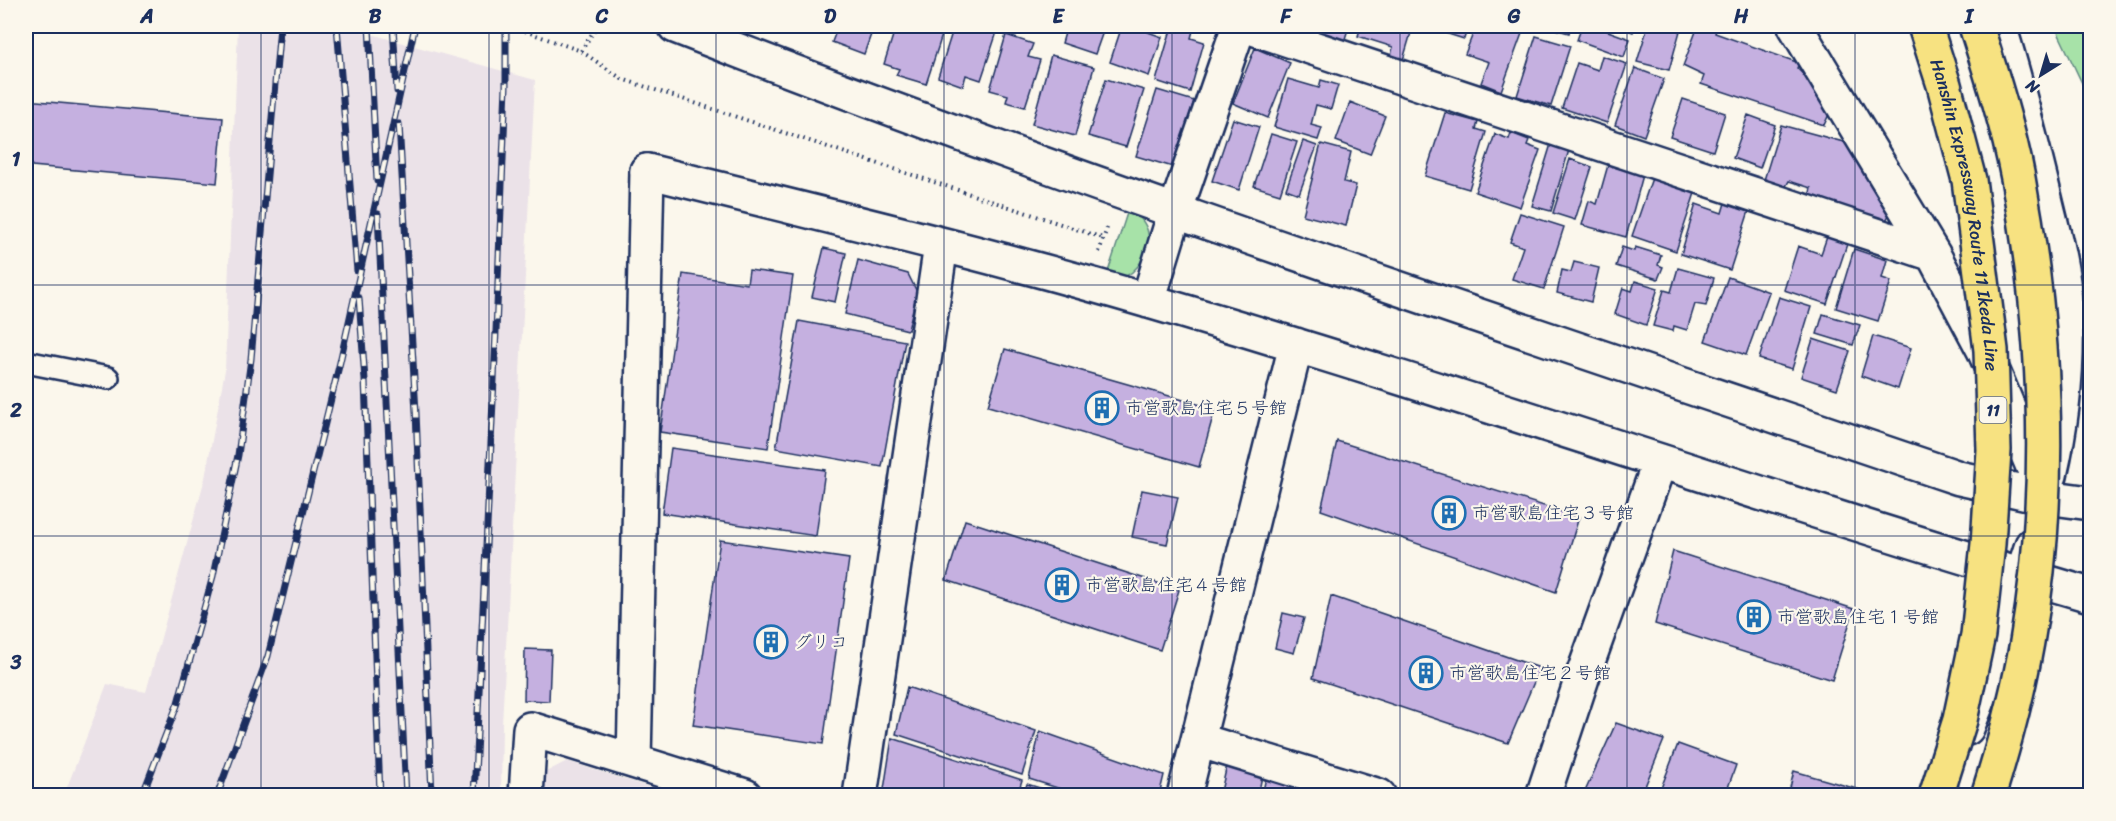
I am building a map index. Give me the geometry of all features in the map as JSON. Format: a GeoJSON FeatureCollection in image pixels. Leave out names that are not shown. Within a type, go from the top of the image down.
{"type":"FeatureCollection","features":[{"type":"Feature","properties":{"kind":"highway","name":"Hanshin Expressway Route 11 Ikeda Line"},"geometry":{"type":"LineString","coordinates":[[1925,26],[1944,85],[1969,180],[1992,350],[1994,439],[1988,544],[1978,635],[1960,720],[1937,795]]}},
{"type":"Feature","properties":{"kind":"highway"},"geometry":{"type":"LineString","coordinates":[[1976,26],[1999,100],[2018,177],[2027,234],[2042,367],[2044,460],[2038,554],[2027,642],[2006,737],[1988,795]]}},
{"type":"Feature","properties":{"kind":"street"},"geometry":{"type":"LineString","coordinates":[[675,26],[828,86],[1175,212],[1959,477],[2046,497],[2091,503]]}},
{"type":"Feature","properties":{"kind":"street"},"geometry":{"type":"LineString","coordinates":[[1148,301],[1175,212],[1239,26]]}},
{"type":"Feature","properties":{"kind":"street"},"geometry":{"type":"LineString","coordinates":[[1247,26],[1933,254]]}},
{"type":"Feature","properties":{"kind":"street"},"geometry":{"type":"LineString","coordinates":[[1795,26],[1933,254],[1984,350],[2046,497]]}},
{"type":"Feature","properties":{"kind":"street"},"geometry":{"type":"LineString","coordinates":[[1937,795],[1956,756],[1995,658],[2023,575],[2046,497],[2060,430],[2066,364],[2065,300],[2054,234],[2027,120],[1999,26]]}},
{"type":"Feature","properties":{"kind":"street"},"geometry":{"type":"LineString","coordinates":[[634,760],[647,171],[941,245],[1148,301],[1296,345],[2091,595]]}},
{"type":"Feature","properties":{"kind":"street"},"geometry":{"type":"LineString","coordinates":[[860,795],[941,245]]}},
{"type":"Feature","properties":{"kind":"street"},"geometry":{"type":"LineString","coordinates":[[1184,795],[1296,345]]}},
{"type":"Feature","properties":{"kind":"street"},"geometry":{"type":"LineString","coordinates":[[1543,795],[1582,678],[1660,461]]}},
{"type":"Feature","properties":{"kind":"street"},"geometry":{"type":"LineString","coordinates":[[526,795],[530,729],[745,795]]}},
{"type":"Feature","properties":{"kind":"street"},"geometry":{"type":"LineString","coordinates":[[1198,740],[1379,795]]}},
{"type":"Feature","properties":{"kind":"lane"},"geometry":{"type":"LineString","coordinates":[[26,362],[108,378]]}},
{"type":"Feature","properties":{"kind":"path"},"geometry":{"type":"LineString","coordinates":[[581,51],[597,26]]}},
{"type":"Feature","properties":{"kind":"path"},"geometry":{"type":"LineString","coordinates":[[525,31],[581,51],[622,79],[1103,238]]}},
{"type":"Feature","properties":{"kind":"path"},"geometry":{"type":"LineString","coordinates":[[1088,285],[1111,216]]}},
{"type":"Feature","properties":{"kind":"shaded area"},"geometry":{"type":"Polygon","coordinates":[[[238,26],[343,26],[535,80],[502,725],[501,795],[354,796],[354,793],[280,793],[279,796],[64,795],[107,684],[146,692],[205,478],[225,370],[238,26]]]}},
{"type":"Feature","properties":{"kind":"shaded area"},"geometry":{"type":"Polygon","coordinates":[[[567,761],[674,795],[543,796],[544,773],[567,761]]]}},
{"type":"Feature","properties":{"kind":"green space"},"geometry":{"type":"Polygon","coordinates":[[[2055,26],[2090,26],[2090,100],[2055,26]]]}},
{"type":"Feature","properties":{"kind":"green space"},"geometry":{"type":"Polygon","coordinates":[[[1129,207],[1141,218],[1147,229],[1148,240],[1145,254],[1138,266],[1126,276],[1106,278],[1129,207]]]}},
{"type":"Feature","properties":{"kind":"building"},"geometry":{"type":"Polygon","coordinates":[[[756,26],[781,26],[779,32],[756,26]]]}},
{"type":"Feature","properties":{"kind":"building"},"geometry":{"type":"Polygon","coordinates":[[[838,26],[874,26],[864,54],[832,42],[838,26]]]}},
{"type":"Feature","properties":{"kind":"building"},"geometry":{"type":"Polygon","coordinates":[[[896,26],[945,26],[926,84],[896,75],[899,69],[884,64],[896,26]]]}},
{"type":"Feature","properties":{"kind":"building"},"geometry":{"type":"Polygon","coordinates":[[[954,26],[999,26],[981,80],[966,75],[963,86],[938,77],[954,26]]]}},
{"type":"Feature","properties":{"kind":"building"},"geometry":{"type":"Polygon","coordinates":[[[1067,26],[1105,26],[1095,54],[1062,43],[1067,26]]]}},
{"type":"Feature","properties":{"kind":"building"},"geometry":{"type":"Polygon","coordinates":[[[1122,26],[1150,26],[1148,32],[1162,37],[1149,76],[1110,62],[1122,26]]]}},
{"type":"Feature","properties":{"kind":"building"},"geometry":{"type":"Polygon","coordinates":[[[1172,26],[1194,27],[1191,38],[1204,42],[1190,92],[1156,81],[1172,26]]]}},
{"type":"Feature","properties":{"kind":"building"},"geometry":{"type":"Polygon","coordinates":[[[1293,26],[1349,26],[1344,42],[1293,26]]]}},
{"type":"Feature","properties":{"kind":"building"},"geometry":{"type":"Polygon","coordinates":[[[1361,26],[1413,26],[1403,60],[1391,56],[1393,47],[1358,36],[1361,26]]]}},
{"type":"Feature","properties":{"kind":"building"},"geometry":{"type":"Polygon","coordinates":[[[1423,26],[1468,26],[1464,39],[1423,26]]]}},
{"type":"Feature","properties":{"kind":"building"},"geometry":{"type":"Polygon","coordinates":[[[1476,26],[1524,28],[1501,91],[1481,83],[1489,62],[1465,54],[1476,26]]]}},
{"type":"Feature","properties":{"kind":"building"},"geometry":{"type":"Polygon","coordinates":[[[1544,26],[1571,26],[1569,33],[1544,26]]]}},
{"type":"Feature","properties":{"kind":"building"},"geometry":{"type":"Polygon","coordinates":[[[1582,26],[1594,26],[1630,39],[1624,57],[1577,40],[1582,26]]]}},
{"type":"Feature","properties":{"kind":"building"},"geometry":{"type":"Polygon","coordinates":[[[1616,26],[1635,26],[1633,32],[1616,26]]]}},
{"type":"Feature","properties":{"kind":"building"},"geometry":{"type":"Polygon","coordinates":[[[1648,26],[1673,26],[1680,31],[1669,70],[1637,62],[1648,26]]]}},
{"type":"Feature","properties":{"kind":"building"},"geometry":{"type":"Polygon","coordinates":[[[1698,26],[1717,26],[1715,33],[1799,63],[1797,68],[1821,93],[1831,110],[1824,125],[1701,84],[1704,76],[1683,66],[1698,26]]]}},
{"type":"Feature","properties":{"kind":"building"},"geometry":{"type":"Polygon","coordinates":[[[1006,35],[1033,44],[1028,57],[1040,60],[1025,107],[1006,102],[1008,95],[990,90],[1006,35]]]}},
{"type":"Feature","properties":{"kind":"building"},"geometry":{"type":"Polygon","coordinates":[[[1536,36],[1570,46],[1551,106],[1517,96],[1536,36]]]}},
{"type":"Feature","properties":{"kind":"building"},"geometry":{"type":"Polygon","coordinates":[[[1255,48],[1290,63],[1268,118],[1233,103],[1255,48]]]}},
{"type":"Feature","properties":{"kind":"building"},"geometry":{"type":"Polygon","coordinates":[[[1051,55],[1094,67],[1075,136],[1032,124],[1051,55]]]}},
{"type":"Feature","properties":{"kind":"building"},"geometry":{"type":"Polygon","coordinates":[[[1602,56],[1627,64],[1607,123],[1562,108],[1577,63],[1598,70],[1602,56]]]}},
{"type":"Feature","properties":{"kind":"building"},"geometry":{"type":"Polygon","coordinates":[[[1635,68],[1664,79],[1644,136],[1615,125],[1635,68]]]}},
{"type":"Feature","properties":{"kind":"building"},"geometry":{"type":"Polygon","coordinates":[[[1106,79],[1144,90],[1126,147],[1088,136],[1106,79]]]}},
{"type":"Feature","properties":{"kind":"building"},"geometry":{"type":"Polygon","coordinates":[[[1288,79],[1319,88],[1321,80],[1338,85],[1331,109],[1316,105],[1311,125],[1322,128],[1318,140],[1274,127],[1288,79]]]}},
{"type":"Feature","properties":{"kind":"building"},"geometry":{"type":"Polygon","coordinates":[[[1157,90],[1194,101],[1173,167],[1136,156],[1157,90]]]}},
{"type":"Feature","properties":{"kind":"building"},"geometry":{"type":"Polygon","coordinates":[[[1683,99],[1725,113],[1713,151],[1670,137],[1683,99]]]}},
{"type":"Feature","properties":{"kind":"building"},"geometry":{"type":"Polygon","coordinates":[[[26,100],[223,118],[217,183],[32,166],[26,146],[26,100]]]}},
{"type":"Feature","properties":{"kind":"building"},"geometry":{"type":"Polygon","coordinates":[[[1350,102],[1385,116],[1370,154],[1336,141],[1350,102]]]}},
{"type":"Feature","properties":{"kind":"building"},"geometry":{"type":"Polygon","coordinates":[[[1445,113],[1478,122],[1476,129],[1486,132],[1469,189],[1425,176],[1445,113]]]}},
{"type":"Feature","properties":{"kind":"building"},"geometry":{"type":"Polygon","coordinates":[[[1748,115],[1775,125],[1760,168],[1733,158],[1748,115]]]}},
{"type":"Feature","properties":{"kind":"building"},"geometry":{"type":"Polygon","coordinates":[[[1233,119],[1259,127],[1239,190],[1212,181],[1233,119]]]}},
{"type":"Feature","properties":{"kind":"building"},"geometry":{"type":"Polygon","coordinates":[[[1781,125],[1847,143],[1889,215],[1885,222],[1809,198],[1811,188],[1789,181],[1785,188],[1764,180],[1781,125]]]}},
{"type":"Feature","properties":{"kind":"building"},"geometry":{"type":"Polygon","coordinates":[[[1511,133],[1529,140],[1527,145],[1540,150],[1520,207],[1475,192],[1495,134],[1509,139],[1511,133]]]}},
{"type":"Feature","properties":{"kind":"building"},"geometry":{"type":"Polygon","coordinates":[[[1271,134],[1297,142],[1280,194],[1254,186],[1271,134]]]}},
{"type":"Feature","properties":{"kind":"building"},"geometry":{"type":"Polygon","coordinates":[[[1303,141],[1317,146],[1299,194],[1286,189],[1303,141]]]}},
{"type":"Feature","properties":{"kind":"building"},"geometry":{"type":"Polygon","coordinates":[[[1321,144],[1351,152],[1344,182],[1356,185],[1346,226],[1303,215],[1321,144]]]}},
{"type":"Feature","properties":{"kind":"building"},"geometry":{"type":"Polygon","coordinates":[[[1551,144],[1569,150],[1551,211],[1532,206],[1551,144]]]}},
{"type":"Feature","properties":{"kind":"building"},"geometry":{"type":"Polygon","coordinates":[[[1570,159],[1592,167],[1575,220],[1553,213],[1570,159]]]}},
{"type":"Feature","properties":{"kind":"building"},"geometry":{"type":"Polygon","coordinates":[[[1608,165],[1643,175],[1626,237],[1582,225],[1589,201],[1597,204],[1608,165]]]}},
{"type":"Feature","properties":{"kind":"building"},"geometry":{"type":"Polygon","coordinates":[[[1652,178],[1695,193],[1676,251],[1632,236],[1652,178]]]}},
{"type":"Feature","properties":{"kind":"building"},"geometry":{"type":"Polygon","coordinates":[[[1725,203],[1749,211],[1730,270],[1681,254],[1696,204],[1722,213],[1725,203]]]}},
{"type":"Feature","properties":{"kind":"building"},"geometry":{"type":"Polygon","coordinates":[[[1520,213],[1564,227],[1544,289],[1512,279],[1523,247],[1510,242],[1520,213]]]}},
{"type":"Feature","properties":{"kind":"building"},"geometry":{"type":"Polygon","coordinates":[[[1828,234],[1848,241],[1827,304],[1784,290],[1798,246],[1821,254],[1828,234]]]}},
{"type":"Feature","properties":{"kind":"building"},"geometry":{"type":"Polygon","coordinates":[[[1622,247],[1634,251],[1635,247],[1661,255],[1658,265],[1663,267],[1658,279],[1616,266],[1622,247]]]}},
{"type":"Feature","properties":{"kind":"building"},"geometry":{"type":"Polygon","coordinates":[[[824,248],[846,253],[835,302],[812,297],[824,248]]]}},
{"type":"Feature","properties":{"kind":"building"},"geometry":{"type":"Polygon","coordinates":[[[1854,249],[1887,260],[1882,278],[1891,281],[1878,321],[1836,308],[1854,249]]]}},
{"type":"Feature","properties":{"kind":"building"},"geometry":{"type":"Polygon","coordinates":[[[858,260],[908,274],[917,292],[908,330],[845,314],[858,260]]]}},
{"type":"Feature","properties":{"kind":"building"},"geometry":{"type":"Polygon","coordinates":[[[1574,262],[1599,268],[1591,302],[1557,293],[1562,270],[1571,272],[1574,262]]]}},
{"type":"Feature","properties":{"kind":"building"},"geometry":{"type":"Polygon","coordinates":[[[1678,268],[1714,278],[1706,306],[1695,304],[1687,330],[1674,326],[1673,331],[1653,326],[1664,290],[1671,292],[1678,268]]]}},
{"type":"Feature","properties":{"kind":"building"},"geometry":{"type":"Polygon","coordinates":[[[749,270],[793,276],[768,448],[660,432],[683,274],[747,284],[749,270]]]}},
{"type":"Feature","properties":{"kind":"building"},"geometry":{"type":"Polygon","coordinates":[[[1728,277],[1769,292],[1746,355],[1705,341],[1728,277]]]}},
{"type":"Feature","properties":{"kind":"building"},"geometry":{"type":"Polygon","coordinates":[[[1635,281],[1658,288],[1646,325],[1615,314],[1623,288],[1632,291],[1635,281]]]}},
{"type":"Feature","properties":{"kind":"building"},"geometry":{"type":"Polygon","coordinates":[[[1779,297],[1811,307],[1792,369],[1759,359],[1779,297]]]}},
{"type":"Feature","properties":{"kind":"building"},"geometry":{"type":"Polygon","coordinates":[[[1823,314],[1860,325],[1853,345],[1817,334],[1823,314]]]}},
{"type":"Feature","properties":{"kind":"building"},"geometry":{"type":"Polygon","coordinates":[[[799,321],[905,341],[882,467],[776,448],[799,321]]]}},
{"type":"Feature","properties":{"kind":"building"},"geometry":{"type":"Polygon","coordinates":[[[1873,336],[1911,348],[1898,389],[1861,376],[1873,336]]]}},
{"type":"Feature","properties":{"kind":"building"},"geometry":{"type":"Polygon","coordinates":[[[1813,339],[1850,351],[1837,389],[1801,377],[1813,339]]]}},
{"type":"Feature","properties":{"kind":"building","name":"市営歌島住宅５号館"},"geometry":{"type":"Polygon","coordinates":[[[1005,349],[1215,409],[1199,467],[988,406],[1005,349]]]}},
{"type":"Feature","properties":{"kind":"building","name":"市営歌島住宅３号館"},"geometry":{"type":"Polygon","coordinates":[[[1337,441],[1579,517],[1556,592],[1321,510],[1337,441]]]}},
{"type":"Feature","properties":{"kind":"building"},"geometry":{"type":"Polygon","coordinates":[[[671,448],[825,470],[816,536],[662,513],[671,448]]]}},
{"type":"Feature","properties":{"kind":"building"},"geometry":{"type":"Polygon","coordinates":[[[1142,490],[1178,497],[1167,544],[1132,537],[1142,490]]]}},
{"type":"Feature","properties":{"kind":"building","name":"市営歌島住宅４号館"},"geometry":{"type":"Polygon","coordinates":[[[965,520],[1179,590],[1160,650],[946,580],[965,520]]]}},
{"type":"Feature","properties":{"kind":"building","name":"グリコ"},"geometry":{"type":"Polygon","coordinates":[[[720,540],[849,559],[823,744],[693,725],[720,540]]]}},
{"type":"Feature","properties":{"kind":"building","name":"市営歌島住宅１号館"},"geometry":{"type":"Polygon","coordinates":[[[1673,551],[1854,609],[1832,680],[1655,624],[1673,551]]]}},
{"type":"Feature","properties":{"kind":"building","name":"市営歌島住宅２号館"},"geometry":{"type":"Polygon","coordinates":[[[1331,596],[1540,668],[1508,743],[1313,678],[1331,596]]]}},
{"type":"Feature","properties":{"kind":"building"},"geometry":{"type":"Polygon","coordinates":[[[1283,613],[1304,618],[1294,653],[1275,648],[1283,613]]]}},
{"type":"Feature","properties":{"kind":"building"},"geometry":{"type":"Polygon","coordinates":[[[525,649],[551,650],[549,701],[524,700],[525,649]]]}},
{"type":"Feature","properties":{"kind":"building"},"geometry":{"type":"Polygon","coordinates":[[[907,687],[1036,731],[1022,775],[896,734],[907,687]]]}},
{"type":"Feature","properties":{"kind":"building"},"geometry":{"type":"Polygon","coordinates":[[[1616,723],[1664,740],[1641,796],[1583,796],[1616,723]]]}},
{"type":"Feature","properties":{"kind":"building"},"geometry":{"type":"Polygon","coordinates":[[[1040,731],[1164,775],[1159,796],[1083,796],[1029,779],[1040,731]]]}},
{"type":"Feature","properties":{"kind":"building"},"geometry":{"type":"Polygon","coordinates":[[[892,738],[1022,780],[1017,796],[883,796],[892,738]]]}},
{"type":"Feature","properties":{"kind":"building"},"geometry":{"type":"Polygon","coordinates":[[[1678,744],[1736,765],[1725,796],[1658,796],[1678,744]]]}},
{"type":"Feature","properties":{"kind":"building"},"geometry":{"type":"Polygon","coordinates":[[[1227,765],[1262,776],[1258,796],[1220,796],[1227,765]]]}},
{"type":"Feature","properties":{"kind":"building"},"geometry":{"type":"Polygon","coordinates":[[[1794,771],[1878,795],[1788,796],[1794,771]]]}},
{"type":"Feature","properties":{"kind":"building"},"geometry":{"type":"Polygon","coordinates":[[[1266,777],[1291,784],[1288,796],[1262,796],[1266,777]]]}},
{"type":"Feature","properties":{"kind":"building"},"geometry":{"type":"Polygon","coordinates":[[[2090,782],[2090,796],[2081,796],[2090,782]]]}},
{"type":"Feature","properties":{"kind":"building"},"geometry":{"type":"Polygon","coordinates":[[[1027,784],[1065,796],[1023,796],[1027,784]]]}},
{"type":"Feature","properties":{"kind":"building"},"geometry":{"type":"Polygon","coordinates":[[[573,789],[586,793],[585,796],[571,796],[573,789]]]}},
{"type":"Feature","properties":{"kind":"railway"},"geometry":{"type":"LineString","coordinates":[[142,796],[178,703],[213,576],[238,455],[251,359],[280,26]]}},
{"type":"Feature","properties":{"kind":"railway"},"geometry":{"type":"LineString","coordinates":[[337,26],[357,271]]}},
{"type":"Feature","properties":{"kind":"railway"},"geometry":{"type":"LineString","coordinates":[[369,26],[377,181]]}},
{"type":"Feature","properties":{"kind":"railway"},"geometry":{"type":"LineString","coordinates":[[393,26],[397,91]]}},
{"type":"Feature","properties":{"kind":"railway"},"geometry":{"type":"LineString","coordinates":[[217,796],[268,656],[340,362],[415,26]]}},
{"type":"Feature","properties":{"kind":"railway"},"geometry":{"type":"LineString","coordinates":[[474,796],[494,380],[506,86],[506,26]]}},
{"type":"Feature","properties":{"kind":"railway"},"geometry":{"type":"LineString","coordinates":[[399,124],[416,412],[432,796]]}},
{"type":"Feature","properties":{"kind":"railway"},"geometry":{"type":"LineString","coordinates":[[378,214],[406,796]]}},
{"type":"Feature","properties":{"kind":"railway"},"geometry":{"type":"LineString","coordinates":[[359,298],[365,380],[380,796]]}},
{"type":"Feature","properties":{"kind":"place","name":"市営歌島住宅５号館"},"geometry":{"type":"Point","coordinates":[1102,408]}},
{"type":"Feature","properties":{"kind":"place","name":"市営歌島住宅３号館"},"geometry":{"type":"Point","coordinates":[1449,513]}},
{"type":"Feature","properties":{"kind":"place","name":"市営歌島住宅４号館"},"geometry":{"type":"Point","coordinates":[1062,585]}},
{"type":"Feature","properties":{"kind":"place","name":"市営歌島住宅１号館"},"geometry":{"type":"Point","coordinates":[1754,617]}},
{"type":"Feature","properties":{"kind":"place","name":"グリコ"},"geometry":{"type":"Point","coordinates":[771,642]}},
{"type":"Feature","properties":{"kind":"place","name":"市営歌島住宅２号館"},"geometry":{"type":"Point","coordinates":[1426,673]}}]}
